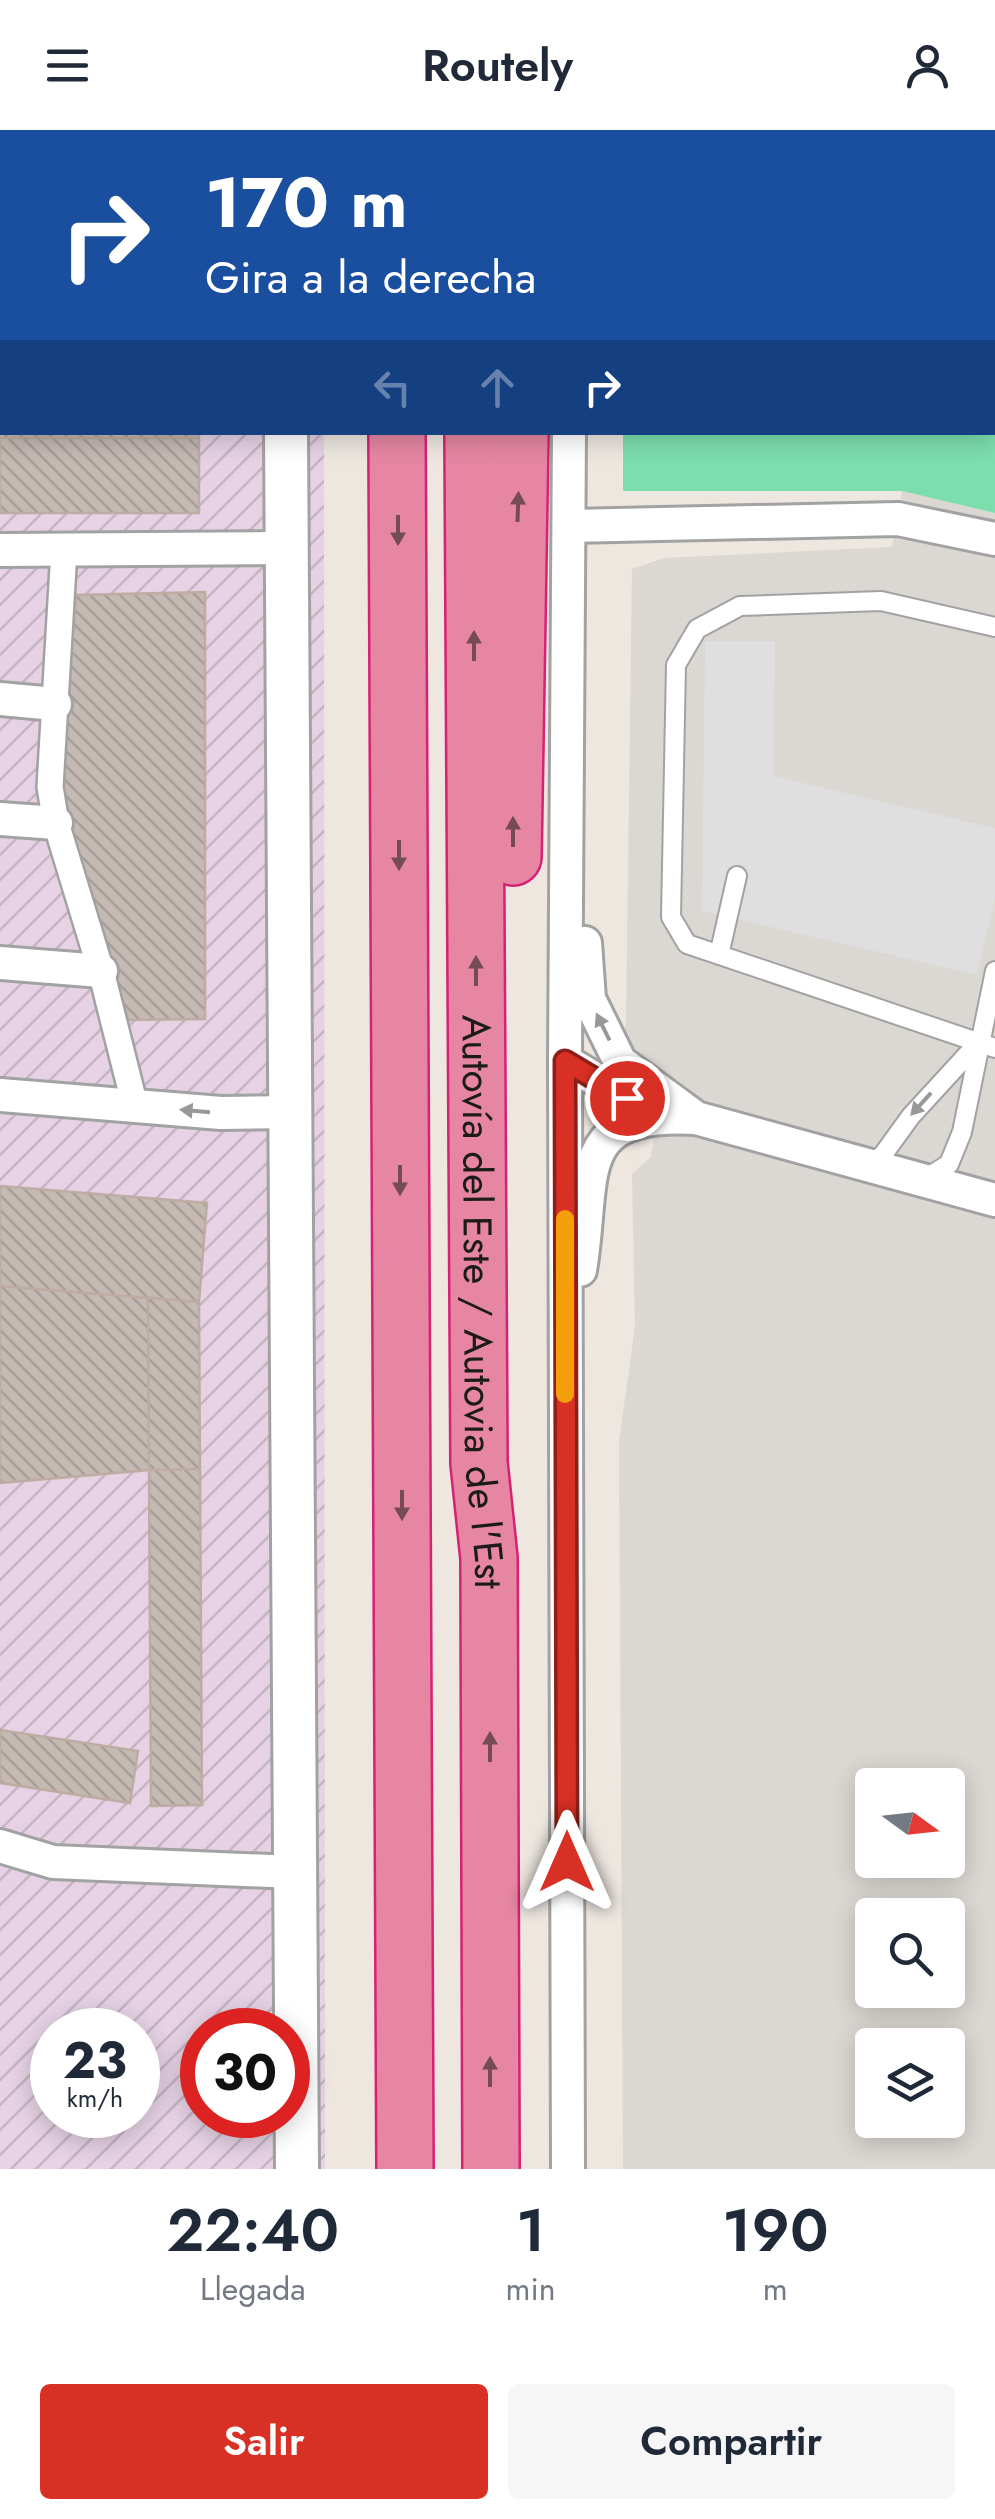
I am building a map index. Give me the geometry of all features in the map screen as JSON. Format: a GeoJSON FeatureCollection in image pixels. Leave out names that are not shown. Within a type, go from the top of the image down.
{"type":"FeatureCollection","features":[{"type":"Feature","properties":{"kind":"highway","name":"Autovía del Este / Autovia de l'Est"},"geometry":{"type":"LineString","coordinates":[[397,435],[405,2169]]}},
{"type":"Feature","properties":{"kind":"highway","name":"Autovía del Este / Autovia de l'Est"},"geometry":{"type":"LineString","coordinates":[[472,435],[479,1463],[489,1558],[491,2169]]}},
{"type":"Feature","properties":{"kind":"highway"},"geometry":{"type":"LineString","coordinates":[[489,1558],[510,1454],[514,695],[520,435]]}},
{"type":"Feature","properties":{"kind":"street"},"geometry":{"type":"LineString","coordinates":[[286,435],[298,2169]]}},
{"type":"Feature","properties":{"kind":"street"},"geometry":{"type":"LineString","coordinates":[[568,2169],[565,1061],[569,435]]}},
{"type":"Feature","properties":{"kind":"street"},"geometry":{"type":"LineString","coordinates":[[569,526],[898,519],[995,539]]}},
{"type":"Feature","properties":{"kind":"street"},"geometry":{"type":"LineString","coordinates":[[0,550],[286,548]]}},
{"type":"Feature","properties":{"kind":"street"},"geometry":{"type":"LineString","coordinates":[[64,550],[50,787],[56,823],[101,971],[135,1106]]}},
{"type":"Feature","properties":{"kind":"street"},"geometry":{"type":"LineString","coordinates":[[0,699],[56,704]]}},
{"type":"Feature","properties":{"kind":"street"},"geometry":{"type":"LineString","coordinates":[[568,739],[589,999],[620,1062],[696,1118]]}},
{"type":"Feature","properties":{"kind":"street"},"geometry":{"type":"LineString","coordinates":[[0,819],[56,823]]}},
{"type":"Feature","properties":{"kind":"street"},"geometry":{"type":"LineString","coordinates":[[0,963],[101,971]]}},
{"type":"Feature","properties":{"kind":"street"},"geometry":{"type":"LineString","coordinates":[[565,1061],[658,1116]]}},
{"type":"Feature","properties":{"kind":"street"},"geometry":{"type":"LineString","coordinates":[[0,1095],[222,1113],[293,1112]]}},
{"type":"Feature","properties":{"kind":"street"},"geometry":{"type":"LineString","coordinates":[[565,1363],[588,1226],[592,1158],[614,1130],[658,1116],[696,1118],[995,1200]]}},
{"type":"Feature","properties":{"kind":"street"},"geometry":{"type":"LineString","coordinates":[[0,1846],[53,1862],[294,1872]]}},
{"type":"Feature","properties":{"kind":"lane"},"geometry":{"type":"LineString","coordinates":[[986,1045],[688,944],[671,917],[676,665],[697,628],[740,606],[881,601],[995,627]]}},
{"type":"Feature","properties":{"kind":"lane"},"geometry":{"type":"LineString","coordinates":[[719,955],[736,876]]}},
{"type":"Feature","properties":{"kind":"lane"},"geometry":{"type":"LineString","coordinates":[[922,1180],[949,1164],[956,1148],[986,1045],[995,971]]}},
{"type":"Feature","properties":{"kind":"lane"},"geometry":{"type":"LineString","coordinates":[[865,1165],[882,1156],[910,1116],[986,1045]]}},
{"type":"Feature","properties":{"kind":"shaded area"},"geometry":{"type":"Polygon","coordinates":[[[0,435],[324,435],[325,2169],[0,2169],[0,435]]]}},
{"type":"Feature","properties":{"kind":"shaded area"},"geometry":{"type":"Polygon","coordinates":[[[902,491],[995,513],[995,2169],[623,2169],[619,1441],[635,1327],[632,1174],[651,1157],[657,1116],[620,1062],[626,1023],[632,569],[664,558],[892,547],[902,491]]]}},
{"type":"Feature","properties":{"kind":"shaded area"},"geometry":{"type":"Polygon","coordinates":[[[705,641],[775,641],[773,776],[995,828],[995,899],[977,975],[702,911],[705,641]]]}},
{"type":"Feature","properties":{"kind":"green space"},"geometry":{"type":"Polygon","coordinates":[[[623,435],[995,435],[995,513],[902,491],[623,491],[623,435]]]}},
{"type":"Feature","properties":{"kind":"building"},"geometry":{"type":"Polygon","coordinates":[[[0,435],[199,435],[199,438],[0,435]]]}},
{"type":"Feature","properties":{"kind":"building"},"geometry":{"type":"Polygon","coordinates":[[[0,438],[199,438],[199,513],[0,513],[0,438]]]}},
{"type":"Feature","properties":{"kind":"building"},"geometry":{"type":"Polygon","coordinates":[[[205,592],[205,1019],[126,1020],[60,794],[76,595],[205,592]]]}},
{"type":"Feature","properties":{"kind":"building"},"geometry":{"type":"Polygon","coordinates":[[[0,1186],[207,1203],[199,1302],[0,1286],[0,1186]]]}},
{"type":"Feature","properties":{"kind":"building"},"geometry":{"type":"Polygon","coordinates":[[[0,1286],[148,1298],[149,1470],[0,1483],[0,1286]]]}},
{"type":"Feature","properties":{"kind":"building"},"geometry":{"type":"Polygon","coordinates":[[[148,1298],[199,1302],[200,1469],[149,1470],[148,1298]]]}},
{"type":"Feature","properties":{"kind":"building"},"geometry":{"type":"Polygon","coordinates":[[[200,1469],[202,1805],[151,1806],[149,1470],[200,1469]]]}},
{"type":"Feature","properties":{"kind":"building"},"geometry":{"type":"Polygon","coordinates":[[[0,1730],[138,1751],[130,1803],[0,1783],[0,1730]]]}},
{"type":"Feature","properties":{"kind":"slow traffic"},"geometry":{"type":"LineString","coordinates":[[565,1219],[565,1394]]}},
{"type":"Feature","properties":{"kind":"route"},"geometry":{"type":"LineString","coordinates":[[567,1862],[565,1061],[627,1098]]}}]}
